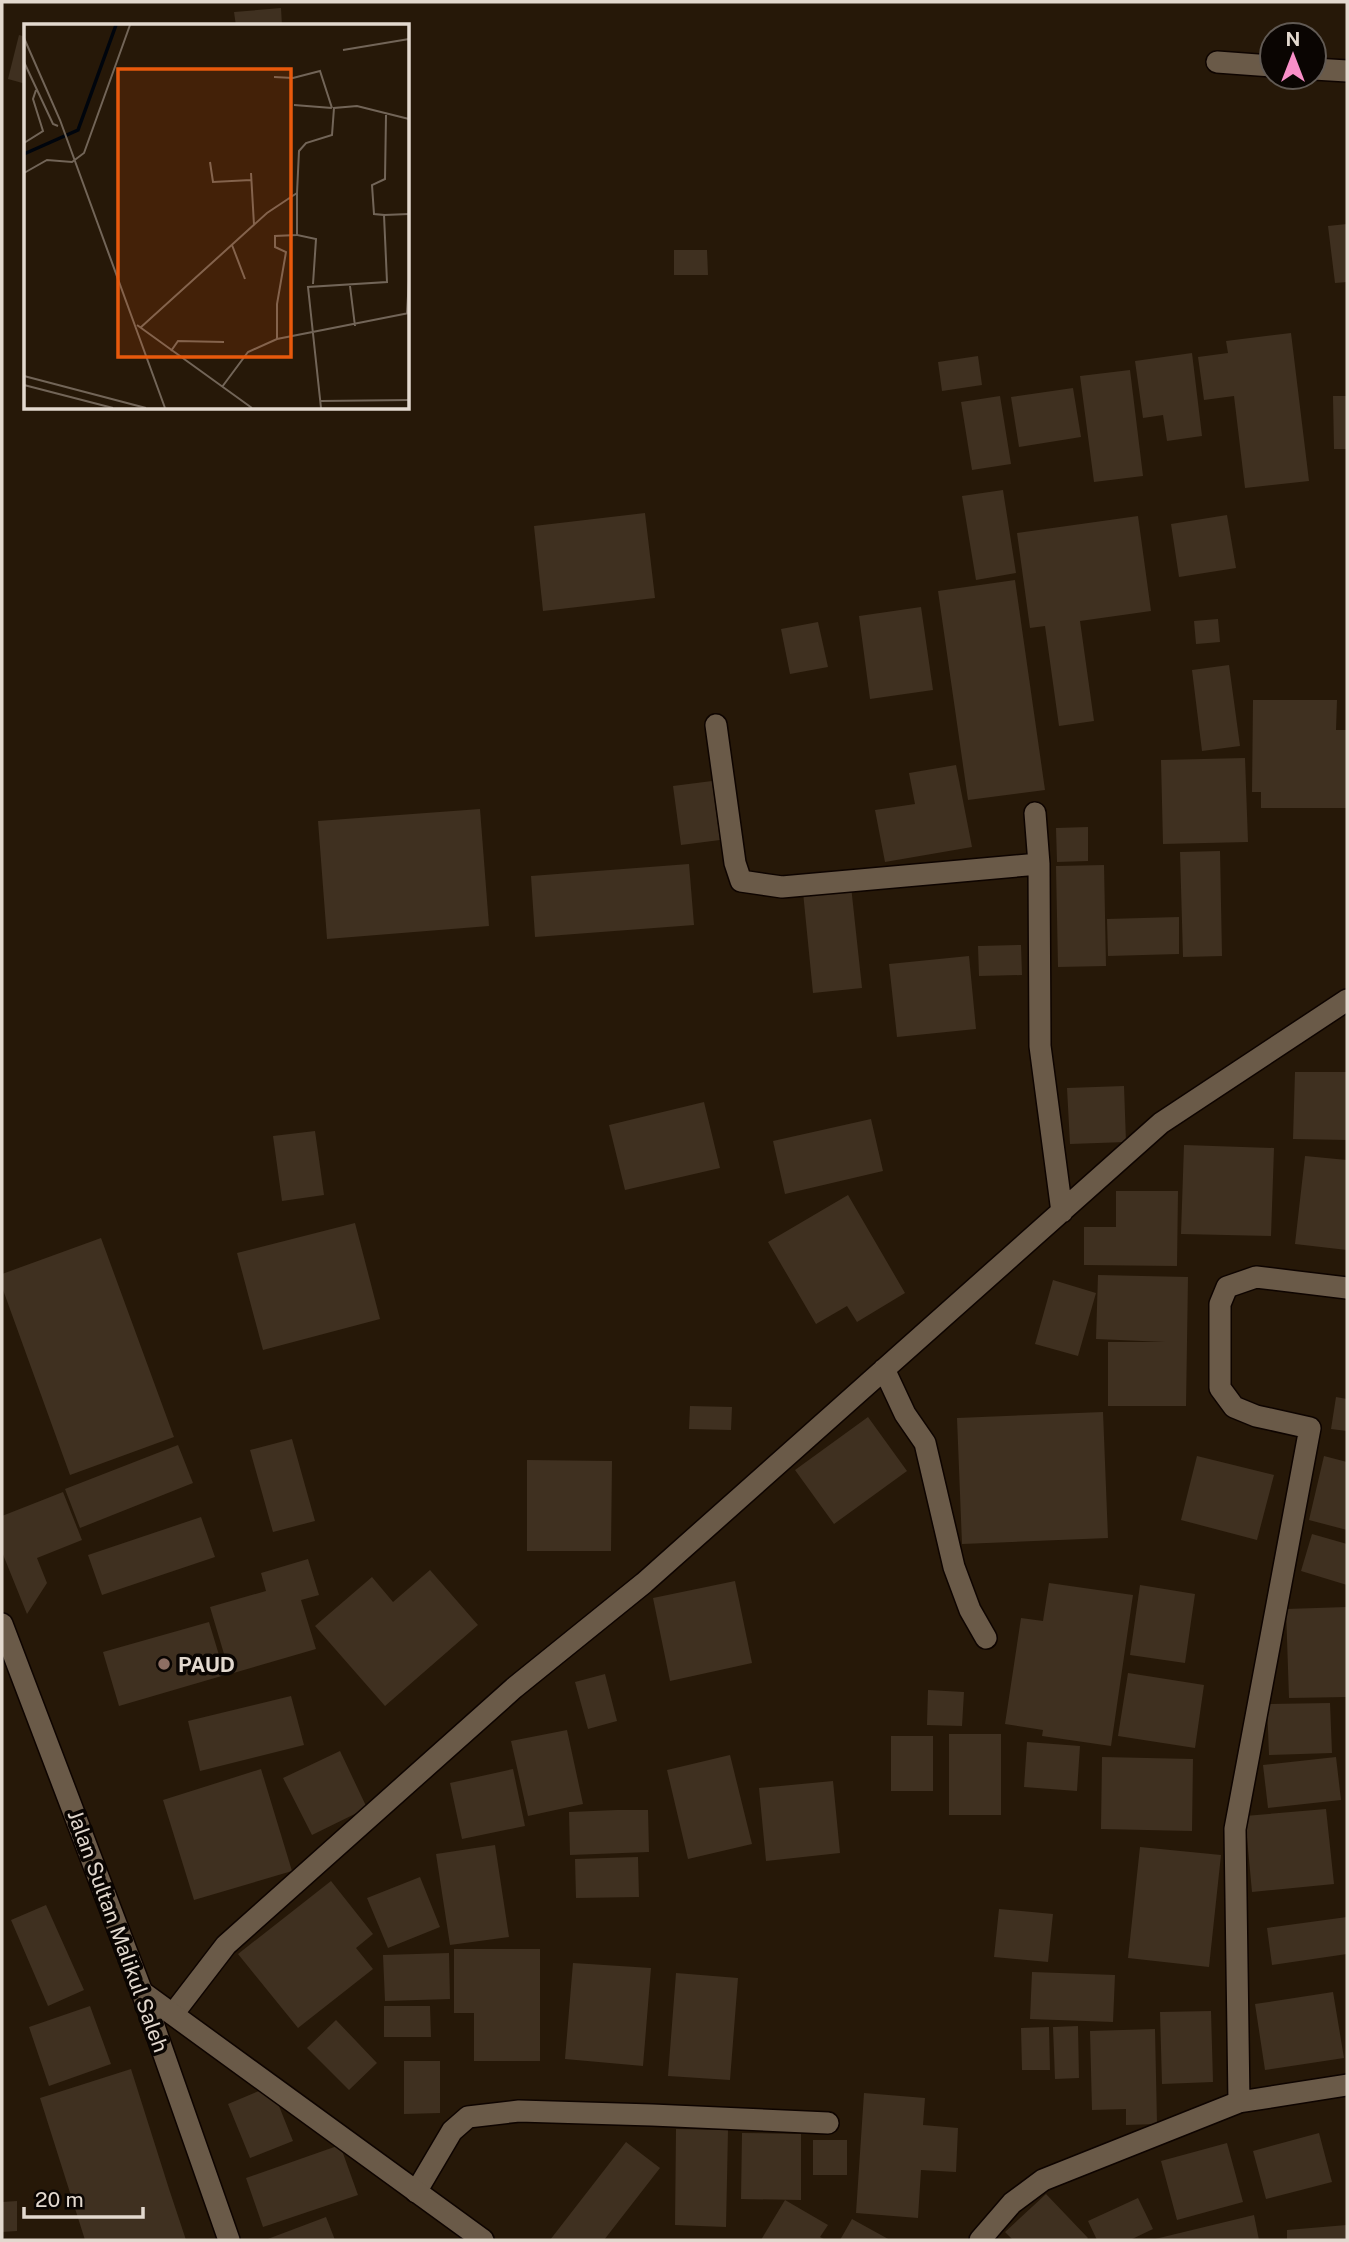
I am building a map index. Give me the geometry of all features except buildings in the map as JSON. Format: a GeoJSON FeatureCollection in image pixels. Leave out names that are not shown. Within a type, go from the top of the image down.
{"type":"FeatureCollection","features":[{"type":"Feature","properties":{"kind":"street"},"geometry":{"type":"LineString","coordinates":[[1217,62],[1258,65]]}},
{"type":"Feature","properties":{"kind":"street"},"geometry":{"type":"LineString","coordinates":[[1328,70],[1347,71]]}},
{"type":"Feature","properties":{"kind":"street"},"geometry":{"type":"LineString","coordinates":[[716,725],[735,863],[741,881],[782,887],[1039,864]]}},
{"type":"Feature","properties":{"kind":"street"},"geometry":{"type":"LineString","coordinates":[[1035,813],[1039,864],[1040,1046],[1062,1212]]}},
{"type":"Feature","properties":{"kind":"street"},"geometry":{"type":"LineString","coordinates":[[173,2014],[226,1945],[514,1688],[644,1583],[1161,1123],[1347,1000]]}},
{"type":"Feature","properties":{"kind":"street"},"geometry":{"type":"LineString","coordinates":[[1239,2102],[1235,1829],[1310,1428],[1256,1416],[1234,1407],[1220,1388],[1220,1304],[1227,1287],[1255,1277],[1347,1288]]}},
{"type":"Feature","properties":{"kind":"street"},"geometry":{"type":"LineString","coordinates":[[884,1370],[905,1415],[925,1443],[954,1567],[970,1610],[986,1637]]}},
{"type":"Feature","properties":{"kind":"street","name":"Jalan Sultan Malikul Saleh"},"geometry":{"type":"LineString","coordinates":[[2,1624],[142,1992],[229,2240]]}},
{"type":"Feature","properties":{"kind":"street"},"geometry":{"type":"LineString","coordinates":[[142,1992],[483,2240]]}},
{"type":"Feature","properties":{"kind":"street"},"geometry":{"type":"LineString","coordinates":[[980,2240],[1012,2203],[1043,2180],[1239,2102],[1347,2085]]}},
{"type":"Feature","properties":{"kind":"street"},"geometry":{"type":"LineString","coordinates":[[416,2192],[452,2131],[468,2117],[532,2112],[828,2123]]}},
{"type":"Feature","properties":{"kind":"place","name":"PAUD"},"geometry":{"type":"Point","coordinates":[164,1664]}}]}
